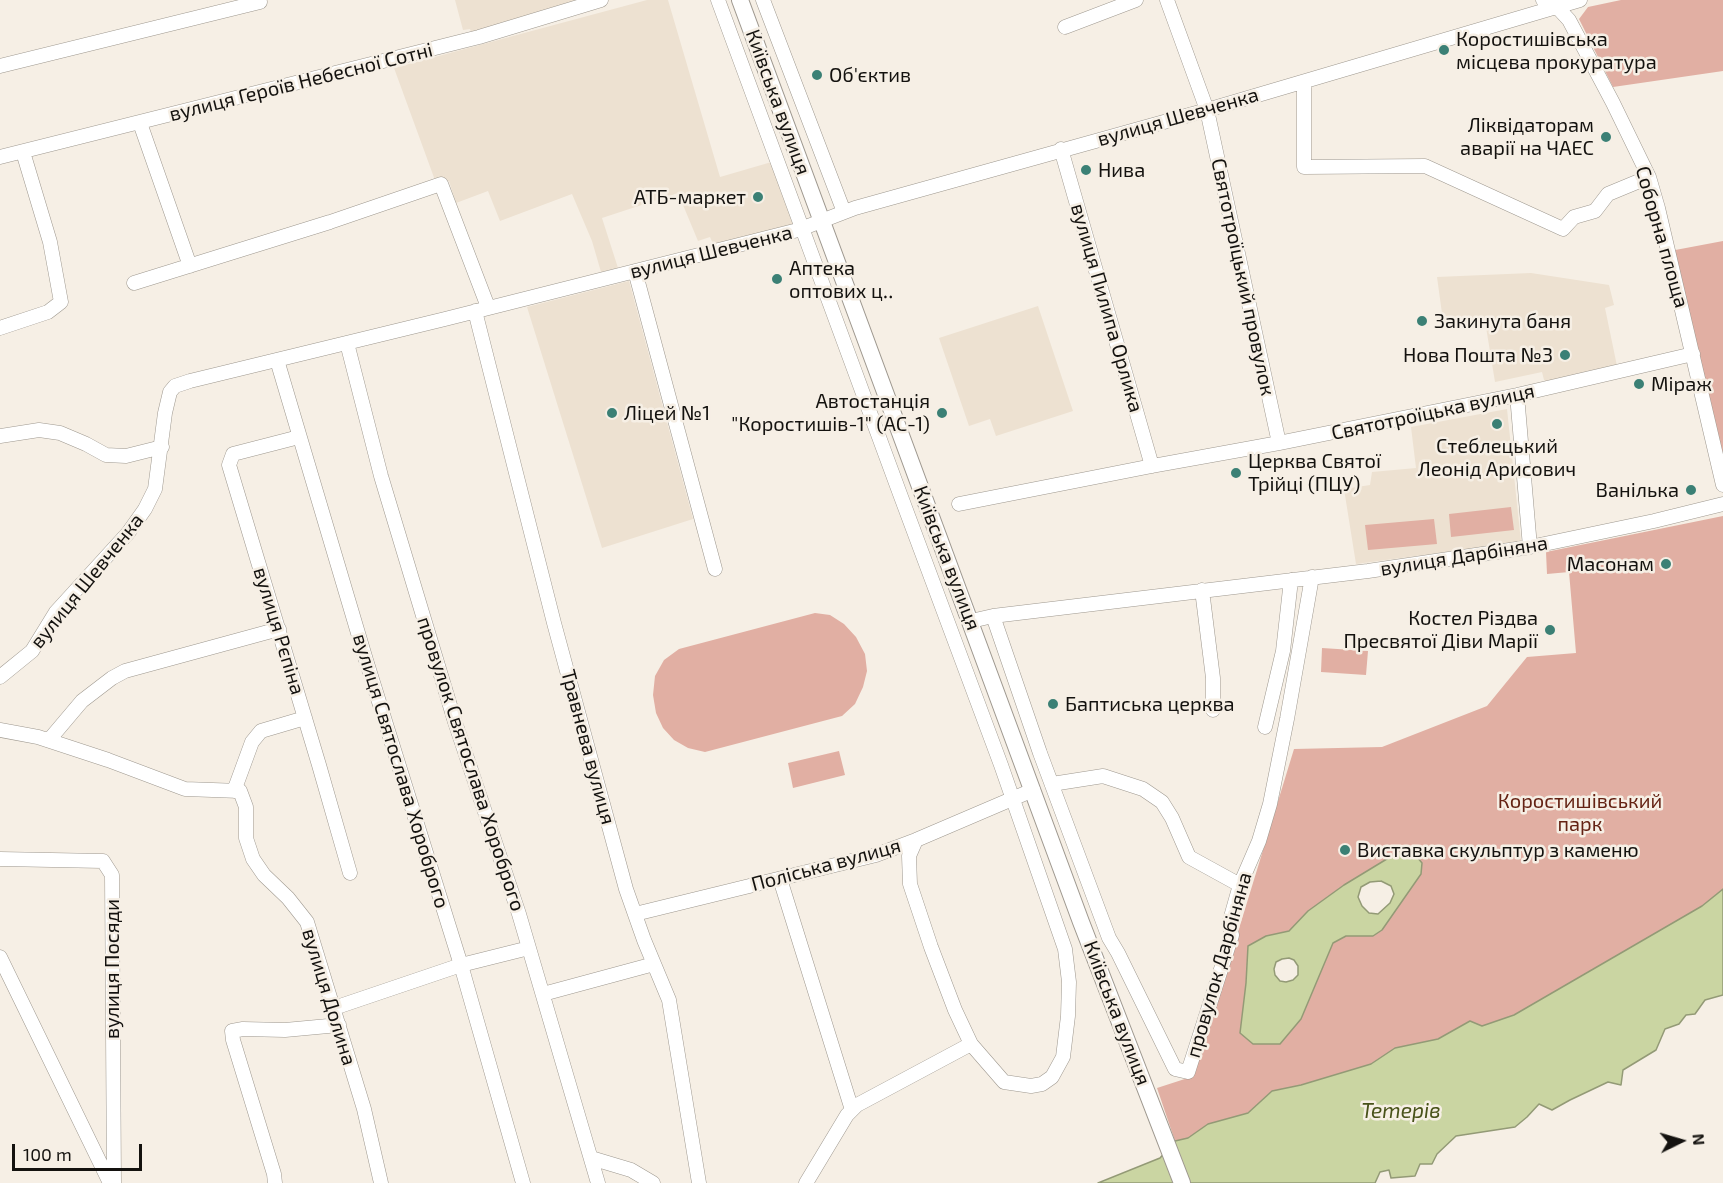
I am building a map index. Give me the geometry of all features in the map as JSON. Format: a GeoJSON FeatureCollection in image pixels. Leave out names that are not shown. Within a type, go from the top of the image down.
{"type":"FeatureCollection","features":[{"type":"Feature","properties":{"kind":"main road","name":"Київська вулиця"},"geometry":{"type":"LineString","coordinates":[[740,0],[1081,922],[1182,1183]]}},
{"type":"Feature","properties":{"kind":"street"},"geometry":{"type":"LineString","coordinates":[[0,66],[260,2],[259,0]]}},
{"type":"Feature","properties":{"kind":"street","name":"вулиця Героїв Небесної Сотні"},"geometry":{"type":"LineString","coordinates":[[0,157],[479,37],[601,0]]}},
{"type":"Feature","properties":{"kind":"street","name":"Київська вулиця"},"geometry":{"type":"LineString","coordinates":[[718,0],[1001,765],[1065,949],[1068,1016],[1063,1057],[1052,1077],[1042,1084],[1031,1086],[1004,1082],[971,1044]]}},
{"type":"Feature","properties":{"kind":"street"},"geometry":{"type":"LineString","coordinates":[[763,0],[844,212]]}},
{"type":"Feature","properties":{"kind":"street"},"geometry":{"type":"LineString","coordinates":[[1065,27],[1136,0]]}},
{"type":"Feature","properties":{"kind":"street","name":"Святотроїцький провулок"},"geometry":{"type":"LineString","coordinates":[[1167,0],[1206,110],[1279,443]]}},
{"type":"Feature","properties":{"kind":"street"},"geometry":{"type":"LineString","coordinates":[[1543,0],[1560,3]]}},
{"type":"Feature","properties":{"kind":"street","name":"вулиця Шевченка"},"geometry":{"type":"LineString","coordinates":[[0,677],[32,651],[56,612],[128,533],[145,509],[155,489],[165,413],[170,392],[176,386],[802,229],[844,212],[1304,82],[1560,3],[1580,0]]}},
{"type":"Feature","properties":{"kind":"street","name":"Соборна площа"},"geometry":{"type":"LineString","coordinates":[[1560,3],[1649,177],[1723,485]]}},
{"type":"Feature","properties":{"kind":"street"},"geometry":{"type":"LineString","coordinates":[[1304,82],[1304,167],[1425,166],[1563,229],[1574,217],[1595,211],[1608,194],[1649,177]]}},
{"type":"Feature","properties":{"kind":"street"},"geometry":{"type":"LineString","coordinates":[[134,284],[190,266],[140,123]]}},
{"type":"Feature","properties":{"kind":"street","name":"вулиця Пилипа Орлика"},"geometry":{"type":"LineString","coordinates":[[1061,149],[1152,466]]}},
{"type":"Feature","properties":{"kind":"street"},"geometry":{"type":"LineString","coordinates":[[0,328],[48,312],[61,302],[50,242],[23,152]]}},
{"type":"Feature","properties":{"kind":"street","name":"Травнева вулиця"},"geometry":{"type":"LineString","coordinates":[[190,266],[441,184],[482,309],[554,624],[623,878],[669,1000],[699,1183]]}},
{"type":"Feature","properties":{"kind":"street"},"geometry":{"type":"LineString","coordinates":[[635,271],[715,569]]}},
{"type":"Feature","properties":{"kind":"street","name":"провулок Святослава Хороброго"},"geometry":{"type":"LineString","coordinates":[[347,343],[381,476],[455,722],[529,948],[598,1183]]}},
{"type":"Feature","properties":{"kind":"street","name":"Святотроїцька вулиця"},"geometry":{"type":"LineString","coordinates":[[959,504],[1517,395],[1693,354]]}},
{"type":"Feature","properties":{"kind":"street","name":"вулиця Святослава Хороброго"},"geometry":{"type":"LineString","coordinates":[[277,360],[461,965],[523,1183]]}},
{"type":"Feature","properties":{"kind":"street"},"geometry":{"type":"LineString","coordinates":[[1517,395],[1530,547]]}},
{"type":"Feature","properties":{"kind":"street"},"geometry":{"type":"LineString","coordinates":[[0,436],[39,430],[60,433],[106,455],[126,456],[162,447]]}},
{"type":"Feature","properties":{"kind":"street","name":"вулиця Рєпіна"},"geometry":{"type":"LineString","coordinates":[[299,437],[233,454],[229,465],[350,873]]}},
{"type":"Feature","properties":{"kind":"street","name":"вулиця Дарбіняна"},"geometry":{"type":"LineString","coordinates":[[971,621],[993,616],[1379,569],[1530,547],[1723,504]]}},
{"type":"Feature","properties":{"kind":"street","name":"провулок Дарбіняна"},"geometry":{"type":"LineString","coordinates":[[1052,784],[1108,938],[1118,953],[1175,1069],[1188,1072],[1232,935],[1229,924],[1239,885],[1258,841],[1270,804],[1312,577]]}},
{"type":"Feature","properties":{"kind":"street"},"geometry":{"type":"LineString","coordinates":[[1265,728],[1283,651],[1291,580]]}},
{"type":"Feature","properties":{"kind":"street"},"geometry":{"type":"LineString","coordinates":[[1202,591],[1213,678],[1213,710]]}},
{"type":"Feature","properties":{"kind":"street","name":"Київська вулиця"},"geometry":{"type":"LineString","coordinates":[[993,616],[1052,784]]}},
{"type":"Feature","properties":{"kind":"street"},"geometry":{"type":"LineString","coordinates":[[49,740],[82,701],[125,671],[279,629]]}},
{"type":"Feature","properties":{"kind":"street"},"geometry":{"type":"LineString","coordinates":[[0,730],[49,740],[185,789],[234,791],[252,742],[261,731],[305,718]]}},
{"type":"Feature","properties":{"kind":"street"},"geometry":{"type":"LineString","coordinates":[[1052,784],[1103,776],[1143,789],[1162,802],[1172,818],[1189,857],[1239,885]]}},
{"type":"Feature","properties":{"kind":"street","name":"Поліська вулиця"},"geometry":{"type":"LineString","coordinates":[[635,914],[876,855],[1033,790]]}},
{"type":"Feature","properties":{"kind":"street","name":"вулиця Долина"},"geometry":{"type":"LineString","coordinates":[[234,791],[240,791],[246,807],[246,838],[253,859],[264,875],[288,898],[307,922],[364,1109],[381,1183]]}},
{"type":"Feature","properties":{"kind":"street"},"geometry":{"type":"LineString","coordinates":[[806,1183],[837,1130],[857,1105],[971,1044],[935,958],[910,884],[909,856],[916,840]]}},
{"type":"Feature","properties":{"kind":"street","name":"вулиця Посяди"},"geometry":{"type":"LineString","coordinates":[[0,859],[104,861],[112,875],[112,1183]]}},
{"type":"Feature","properties":{"kind":"street"},"geometry":{"type":"LineString","coordinates":[[780,879],[852,1110]]}},
{"type":"Feature","properties":{"kind":"street"},"geometry":{"type":"LineString","coordinates":[[334,1008],[461,965],[529,948]]}},
{"type":"Feature","properties":{"kind":"street"},"geometry":{"type":"LineString","coordinates":[[0,957],[112,1183]]}},
{"type":"Feature","properties":{"kind":"street"},"geometry":{"type":"LineString","coordinates":[[543,994],[654,964]]}},
{"type":"Feature","properties":{"kind":"street"},"geometry":{"type":"LineString","coordinates":[[275,1183],[232,1031],[285,1030],[339,1025]]}},
{"type":"Feature","properties":{"kind":"street"},"geometry":{"type":"LineString","coordinates":[[591,1158],[631,1170],[653,1183]]}},
{"type":"Feature","properties":{"kind":"shaded area"},"geometry":{"type":"Polygon","coordinates":[[[455,0],[596,0],[472,34],[470,29],[463,30],[455,0]]]}},
{"type":"Feature","properties":{"kind":"shaded area"},"geometry":{"type":"Polygon","coordinates":[[[647,0],[668,0],[720,177],[775,161],[796,226],[715,248],[710,237],[698,241],[678,193],[602,218],[618,268],[601,272],[592,241],[572,194],[500,221],[488,191],[456,203],[449,181],[436,183],[394,68],[647,0]]]}},
{"type":"Feature","properties":{"kind":"shaded area"},"geometry":{"type":"Polygon","coordinates":[[[1531,273],[1609,285],[1614,305],[1605,308],[1617,366],[1547,382],[1542,372],[1495,382],[1485,321],[1444,328],[1437,277],[1531,273]]]}},
{"type":"Feature","properties":{"kind":"shaded area","name":"Ліцей №1"},"geometry":{"type":"Polygon","coordinates":[[[629,281],[693,519],[602,548],[527,307],[629,281]]]}},
{"type":"Feature","properties":{"kind":"shaded area"},"geometry":{"type":"Polygon","coordinates":[[[1038,306],[1073,411],[996,436],[990,419],[969,426],[939,338],[1038,306]]]}},
{"type":"Feature","properties":{"kind":"shaded area"},"geometry":{"type":"Polygon","coordinates":[[[1507,409],[1521,542],[1356,564],[1344,489],[1370,485],[1372,472],[1416,468],[1411,427],[1507,409]]]}},
{"type":"Feature","properties":{"kind":"green space"},"geometry":{"type":"Polygon","coordinates":[[[1621,0],[1723,0],[1723,71],[1613,87],[1579,19],[1588,7],[1621,0]]]}},
{"type":"Feature","properties":{"kind":"green space"},"geometry":{"type":"Polygon","coordinates":[[[1723,241],[1723,460],[1670,251],[1723,241]]]}},
{"type":"Feature","properties":{"kind":"green space"},"geometry":{"type":"Polygon","coordinates":[[[1511,507],[1514,530],[1451,537],[1449,514],[1511,507]]]}},
{"type":"Feature","properties":{"kind":"green space","name":"Коростишівський парк"},"geometry":{"type":"Polygon","coordinates":[[[1723,516],[1723,889],[1702,906],[1514,1015],[1482,1026],[1470,1022],[1438,1039],[1395,1048],[1372,1064],[1272,1091],[1248,1113],[1208,1124],[1188,1138],[1175,1141],[1157,1088],[1191,1077],[1294,749],[1382,747],[1487,706],[1527,657],[1576,653],[1569,572],[1547,574],[1546,552],[1723,516]],[[1400,851],[1344,885],[1308,911],[1289,931],[1266,936],[1248,946],[1246,982],[1301,1019],[1333,943],[1346,936],[1373,936],[1382,930],[1413,852],[1400,851]]]}},
{"type":"Feature","properties":{"kind":"green space"},"geometry":{"type":"Polygon","coordinates":[[[1434,519],[1437,544],[1368,550],[1365,525],[1434,519]]]}},
{"type":"Feature","properties":{"kind":"green space"},"geometry":{"type":"Polygon","coordinates":[[[815,613],[830,615],[844,624],[856,637],[865,654],[867,671],[863,687],[855,704],[842,716],[705,752],[688,748],[674,740],[663,728],[656,713],[653,695],[655,676],[664,660],[679,649],[815,613]]]}},
{"type":"Feature","properties":{"kind":"green space"},"geometry":{"type":"Polygon","coordinates":[[[1322,648],[1368,651],[1366,675],[1321,672],[1322,648]]]}},
{"type":"Feature","properties":{"kind":"green space"},"geometry":{"type":"Polygon","coordinates":[[[839,751],[845,775],[793,788],[788,763],[839,751]]]}},
{"type":"Feature","properties":{"kind":"water"},"geometry":{"type":"Polygon","coordinates":[[[1400,851],[1413,852],[1422,863],[1421,874],[1382,930],[1373,936],[1346,936],[1333,943],[1301,1019],[1280,1044],[1253,1044],[1240,1033],[1248,946],[1266,936],[1289,931],[1308,911],[1344,885],[1400,851]],[[1381,881],[1370,882],[1361,887],[1358,897],[1362,906],[1369,913],[1378,914],[1390,903],[1394,894],[1391,886],[1381,881]],[[1289,958],[1276,962],[1275,975],[1280,981],[1293,980],[1298,975],[1298,966],[1294,960],[1289,958]]]}},
{"type":"Feature","properties":{"kind":"water","name":"Тетерів"},"geometry":{"type":"Polygon","coordinates":[[[1723,889],[1723,995],[1705,1000],[1695,1014],[1686,1015],[1679,1024],[1665,1029],[1656,1050],[1623,1070],[1621,1085],[1608,1082],[1552,1110],[1539,1104],[1515,1127],[1456,1136],[1437,1154],[1432,1164],[1420,1164],[1415,1176],[1391,1178],[1389,1170],[1380,1172],[1375,1183],[1098,1183],[1160,1158],[1175,1141],[1188,1138],[1208,1124],[1248,1113],[1272,1091],[1301,1085],[1371,1064],[1395,1048],[1438,1039],[1470,1021],[1482,1026],[1514,1015],[1702,906],[1723,889]]]}},
{"type":"Feature","properties":{"kind":"place","name":"Коростишівська місцева прокуратура"},"geometry":{"type":"Point","coordinates":[1444,50]}},
{"type":"Feature","properties":{"kind":"place","name":"Об'єктив"},"geometry":{"type":"Point","coordinates":[817,75]}},
{"type":"Feature","properties":{"kind":"place","name":"Ліквідаторам аварії на ЧАЕС"},"geometry":{"type":"Point","coordinates":[1606,137]}},
{"type":"Feature","properties":{"kind":"place","name":"Нива"},"geometry":{"type":"Point","coordinates":[1086,170]}},
{"type":"Feature","properties":{"kind":"place","name":"АТБ-маркет"},"geometry":{"type":"Point","coordinates":[758,197]}},
{"type":"Feature","properties":{"kind":"place","name":"Аптека оптових ц‥"},"geometry":{"type":"Point","coordinates":[777,279]}},
{"type":"Feature","properties":{"kind":"place","name":"Закинута баня"},"geometry":{"type":"Point","coordinates":[1422,321]}},
{"type":"Feature","properties":{"kind":"place","name":"Нова Пошта №3"},"geometry":{"type":"Point","coordinates":[1565,355]}},
{"type":"Feature","properties":{"kind":"place","name":"Міраж"},"geometry":{"type":"Point","coordinates":[1639,384]}},
{"type":"Feature","properties":{"kind":"place","name":"Ліцей №1"},"geometry":{"type":"Point","coordinates":[612,413]}},
{"type":"Feature","properties":{"kind":"place","name":"Автостанція \"Коростишів-1\" (АС-1)"},"geometry":{"type":"Point","coordinates":[942,413]}},
{"type":"Feature","properties":{"kind":"place","name":"Стеблецький Леонід Арисович"},"geometry":{"type":"Point","coordinates":[1497,424]}},
{"type":"Feature","properties":{"kind":"place","name":"Церква Святої Трійці (ПЦУ)"},"geometry":{"type":"Point","coordinates":[1236,473]}},
{"type":"Feature","properties":{"kind":"place","name":"Ванілька"},"geometry":{"type":"Point","coordinates":[1691,490]}},
{"type":"Feature","properties":{"kind":"place","name":"Масонам"},"geometry":{"type":"Point","coordinates":[1666,564]}},
{"type":"Feature","properties":{"kind":"place","name":"Костел Різдва Пресвятої Діви Марії"},"geometry":{"type":"Point","coordinates":[1550,630]}},
{"type":"Feature","properties":{"kind":"place","name":"Баптиська церква"},"geometry":{"type":"Point","coordinates":[1053,704]}},
{"type":"Feature","properties":{"kind":"place","name":"Виставка скульптур з каменю"},"geometry":{"type":"Point","coordinates":[1345,850]}}]}
